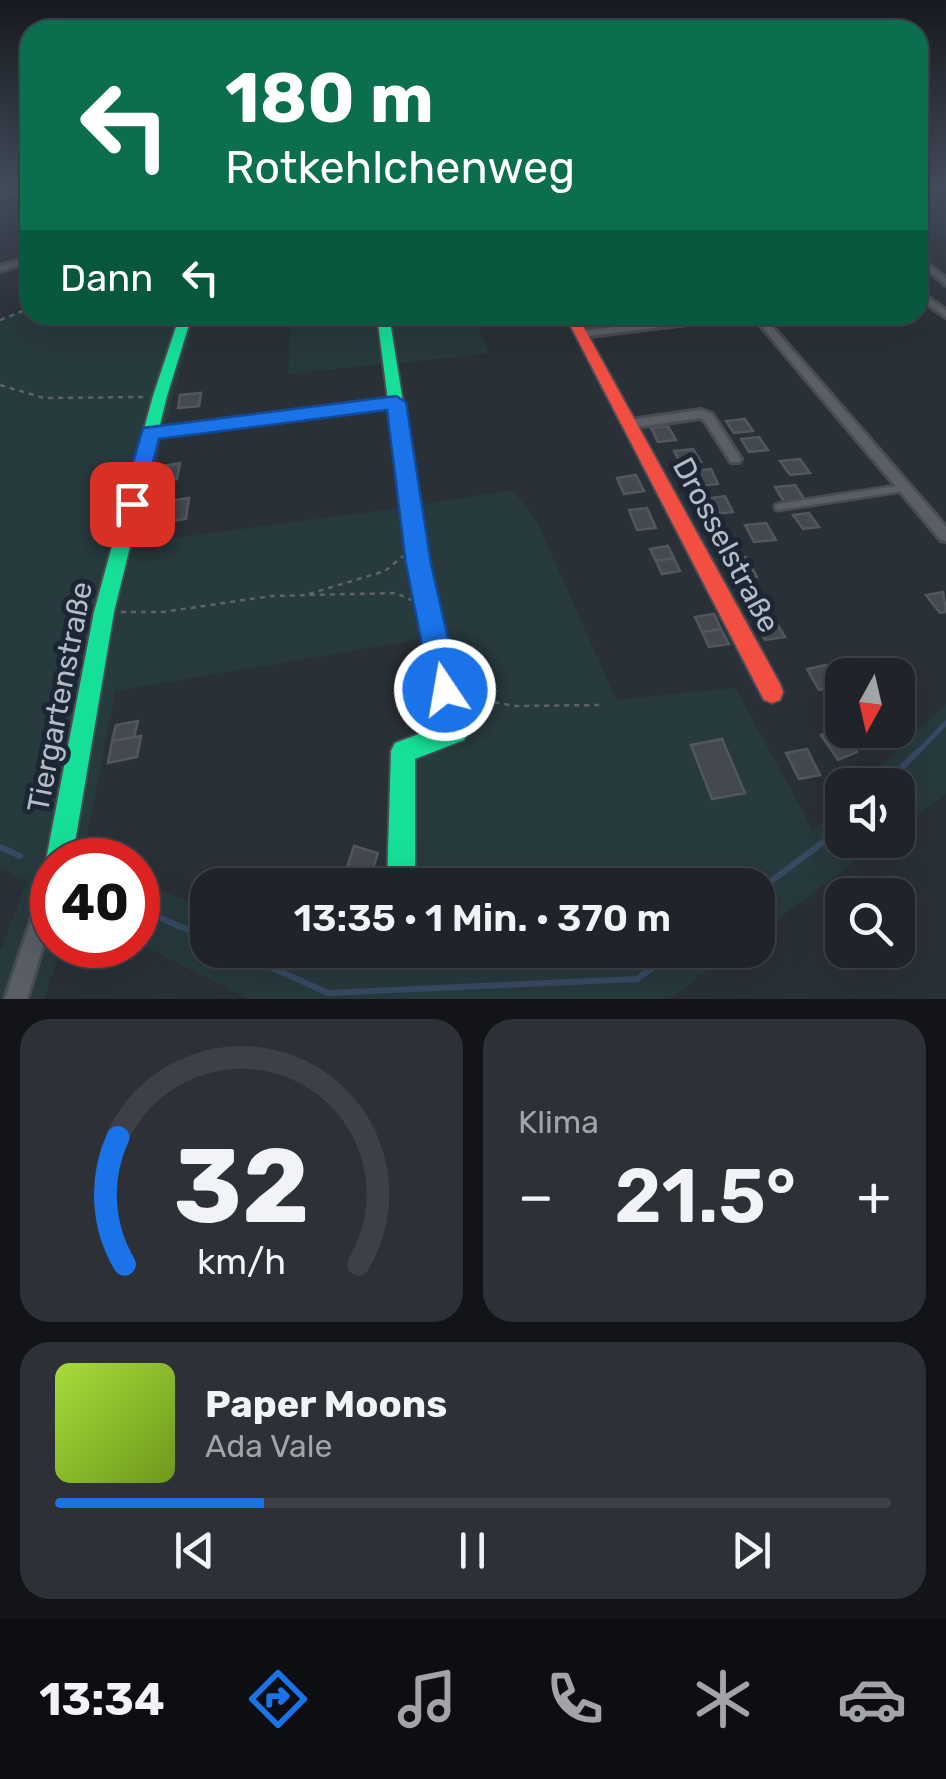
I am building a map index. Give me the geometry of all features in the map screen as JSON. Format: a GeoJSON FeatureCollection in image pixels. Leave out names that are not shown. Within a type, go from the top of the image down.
{"type":"FeatureCollection","features":[{"type":"Feature","properties":{"kind":"street"},"geometry":{"type":"LineString","coordinates":[[928,301],[946,314]]}},
{"type":"Feature","properties":{"kind":"street"},"geometry":{"type":"LineString","coordinates":[[931,303],[946,302]]}},
{"type":"Feature","properties":{"kind":"street","name":"Tiergartenstraße"},"geometry":{"type":"LineString","coordinates":[[63,838],[104,612],[160,396],[183,325]]}},
{"type":"Feature","properties":{"kind":"street"},"geometry":{"type":"LineString","coordinates":[[384,325],[416,545],[456,732],[404,751],[401,868]]}},
{"type":"Feature","properties":{"kind":"street","name":"Drosselstraße"},"geometry":{"type":"LineString","coordinates":[[576,325],[772,692]]}},
{"type":"Feature","properties":{"kind":"street"},"geometry":{"type":"LineString","coordinates":[[581,334],[655,325]]}},
{"type":"Feature","properties":{"kind":"street"},"geometry":{"type":"LineString","coordinates":[[766,325],[946,536]]}},
{"type":"Feature","properties":{"kind":"street"},"geometry":{"type":"LineString","coordinates":[[150,433],[396,402]]}},
{"type":"Feature","properties":{"kind":"street","name":"Drosselstraße"},"geometry":{"type":"LineString","coordinates":[[630,424],[701,414],[708,417],[735,459]]}},
{"type":"Feature","properties":{"kind":"street"},"geometry":{"type":"LineString","coordinates":[[16,999],[30,960]]}},
{"type":"Feature","properties":{"kind":"lane"},"geometry":{"type":"LineString","coordinates":[[778,507],[904,488]]}},
{"type":"Feature","properties":{"kind":"path"},"geometry":{"type":"LineString","coordinates":[[0,385],[44,398],[160,396]]}},
{"type":"Feature","properties":{"kind":"path"},"geometry":{"type":"LineString","coordinates":[[303,596],[385,572],[416,545]]}},
{"type":"Feature","properties":{"kind":"path"},"geometry":{"type":"LineString","coordinates":[[104,612],[163,612],[271,596],[396,593],[419,604],[430,617]]}},
{"type":"Feature","properties":{"kind":"path"},"geometry":{"type":"LineString","coordinates":[[445,690],[486,704],[554,708],[600,705]]}},
{"type":"Feature","properties":{"kind":"green space"},"geometry":{"type":"Polygon","coordinates":[[[928,234],[946,234],[946,238],[928,239],[928,234]]]}},
{"type":"Feature","properties":{"kind":"green space"},"geometry":{"type":"Polygon","coordinates":[[[20,312],[20,325],[193,325],[161,440],[143,542],[408,507],[387,364],[288,374],[290,325],[478,325],[488,353],[394,364],[414,506],[513,490],[538,524],[616,700],[735,688],[813,830],[825,819],[825,858],[860,858],[833,878],[825,878],[825,884],[775,921],[775,868],[409,868],[406,753],[462,730],[439,636],[115,691],[87,838],[30,838],[30,968],[54,968],[44,999],[0,999],[0,952],[27,881],[0,868],[0,319],[20,312]]]}},
{"type":"Feature","properties":{"kind":"green space"},"geometry":{"type":"Polygon","coordinates":[[[946,704],[946,794],[915,817],[915,768],[879,768],[900,748],[915,748],[915,734],[946,704]]]}},
{"type":"Feature","properties":{"kind":"green space"},"geometry":{"type":"Polygon","coordinates":[[[160,890],[190,902],[190,968],[711,968],[669,999],[248,999],[160,954],[160,890]]]}},
{"type":"Feature","properties":{"kind":"building"},"geometry":{"type":"Polygon","coordinates":[[[201,393],[199,406],[178,408],[180,395],[201,393]]]}},
{"type":"Feature","properties":{"kind":"building"},"geometry":{"type":"Polygon","coordinates":[[[745,419],[753,431],[734,433],[726,421],[745,419]]]}},
{"type":"Feature","properties":{"kind":"building"},"geometry":{"type":"Polygon","coordinates":[[[668,426],[676,440],[658,442],[651,428],[668,426]]]}},
{"type":"Feature","properties":{"kind":"building"},"geometry":{"type":"Polygon","coordinates":[[[759,437],[768,450],[749,452],[741,439],[759,437]]]}},
{"type":"Feature","properties":{"kind":"building"},"geometry":{"type":"Polygon","coordinates":[[[693,449],[701,462],[681,464],[674,451],[693,449]]]}},
{"type":"Feature","properties":{"kind":"building"},"geometry":{"type":"Polygon","coordinates":[[[800,459],[810,473],[790,475],[780,461],[800,459]]]}},
{"type":"Feature","properties":{"kind":"building"},"geometry":{"type":"Polygon","coordinates":[[[180,463],[177,479],[159,481],[163,466],[180,463]]]}},
{"type":"Feature","properties":{"kind":"building"},"geometry":{"type":"Polygon","coordinates":[[[711,469],[718,484],[698,486],[691,471],[711,469]]]}},
{"type":"Feature","properties":{"kind":"building"},"geometry":{"type":"Polygon","coordinates":[[[636,475],[644,491],[624,494],[617,478],[636,475]]]}},
{"type":"Feature","properties":{"kind":"building"},"geometry":{"type":"Polygon","coordinates":[[[795,485],[805,500],[784,502],[775,487],[795,485]]]}},
{"type":"Feature","properties":{"kind":"building"},"geometry":{"type":"Polygon","coordinates":[[[725,496],[733,512],[712,514],[704,499],[725,496]]]}},
{"type":"Feature","properties":{"kind":"building"},"geometry":{"type":"Polygon","coordinates":[[[189,498],[186,519],[155,523],[160,502],[189,498]]]}},
{"type":"Feature","properties":{"kind":"building"},"geometry":{"type":"Polygon","coordinates":[[[647,508],[656,528],[637,530],[629,510],[647,508]]]}},
{"type":"Feature","properties":{"kind":"building"},"geometry":{"type":"Polygon","coordinates":[[[809,513],[819,527],[803,529],[793,515],[809,513]]]}},
{"type":"Feature","properties":{"kind":"building"},"geometry":{"type":"Polygon","coordinates":[[[766,523],[776,540],[754,542],[745,525],[766,523]]]}},
{"type":"Feature","properties":{"kind":"building"},"geometry":{"type":"Polygon","coordinates":[[[668,546],[674,558],[656,561],[650,549],[668,546]]]}},
{"type":"Feature","properties":{"kind":"building"},"geometry":{"type":"Polygon","coordinates":[[[746,557],[757,577],[736,580],[725,560],[746,557]]]}},
{"type":"Feature","properties":{"kind":"building"},"geometry":{"type":"Polygon","coordinates":[[[674,558],[680,571],[662,574],[656,561],[674,558]]]}},
{"type":"Feature","properties":{"kind":"building"},"geometry":{"type":"Polygon","coordinates":[[[943,592],[946,612],[940,613],[926,595],[943,592]]]}},
{"type":"Feature","properties":{"kind":"building"},"geometry":{"type":"Polygon","coordinates":[[[768,607],[776,622],[757,625],[749,610],[768,607]]]}},
{"type":"Feature","properties":{"kind":"building"},"geometry":{"type":"Polygon","coordinates":[[[714,614],[721,629],[702,632],[695,617],[714,614]]]}},
{"type":"Feature","properties":{"kind":"building"},"geometry":{"type":"Polygon","coordinates":[[[776,622],[785,637],[765,640],[757,625],[776,622]]]}},
{"type":"Feature","properties":{"kind":"building"},"geometry":{"type":"Polygon","coordinates":[[[721,629],[729,644],[709,647],[702,632],[721,629]]]}},
{"type":"Feature","properties":{"kind":"building"},"geometry":{"type":"Polygon","coordinates":[[[825,665],[825,689],[819,690],[807,669],[825,665]]]}},
{"type":"Feature","properties":{"kind":"building"},"geometry":{"type":"Polygon","coordinates":[[[138,721],[134,737],[112,741],[116,725],[138,721]]]}},
{"type":"Feature","properties":{"kind":"building"},"geometry":{"type":"Polygon","coordinates":[[[141,736],[137,757],[108,763],[112,741],[141,736]]]}},
{"type":"Feature","properties":{"kind":"building"},"geometry":{"type":"Polygon","coordinates":[[[722,739],[745,793],[712,799],[691,745],[722,739]]]}},
{"type":"Feature","properties":{"kind":"building"},"geometry":{"type":"Polygon","coordinates":[[[830,748],[854,748],[857,752],[838,760],[830,748]]]}},
{"type":"Feature","properties":{"kind":"building"},"geometry":{"type":"Polygon","coordinates":[[[807,749],[820,775],[799,779],[786,753],[807,749]]]}},
{"type":"Feature","properties":{"kind":"building"},"geometry":{"type":"Polygon","coordinates":[[[354,846],[378,853],[373,868],[347,868],[354,846]]]}},
{"type":"Feature","properties":{"kind":"waterway"},"geometry":{"type":"LineString","coordinates":[[914,756],[946,723]]}},
{"type":"Feature","properties":{"kind":"waterway"},"geometry":{"type":"LineString","coordinates":[[901,768],[916,753]]}},
{"type":"Feature","properties":{"kind":"waterway"},"geometry":{"type":"LineString","coordinates":[[775,878],[825,841]]}},
{"type":"Feature","properties":{"kind":"waterway"},"geometry":{"type":"LineString","coordinates":[[0,847],[20,856]]}},
{"type":"Feature","properties":{"kind":"waterway"},"geometry":{"type":"LineString","coordinates":[[160,918],[190,931]]}},
{"type":"Feature","properties":{"kind":"waterway"},"geometry":{"type":"LineString","coordinates":[[272,968],[328,993],[637,979],[652,968]]}},
{"type":"Feature","properties":{"kind":"traffic: fast"},"geometry":{"type":"LineString","coordinates":[[63,838],[104,612],[160,396],[183,325]]}},
{"type":"Feature","properties":{"kind":"traffic: fast"},"geometry":{"type":"LineString","coordinates":[[384,325],[419,564],[456,732],[403,751],[401,868]]}},
{"type":"Feature","properties":{"kind":"traffic: jam"},"geometry":{"type":"LineString","coordinates":[[576,325],[772,692]]}},
{"type":"Feature","properties":{"kind":"route"},"geometry":{"type":"LineString","coordinates":[[132,504],[150,433],[396,402],[419,564],[445,690]]}}]}
